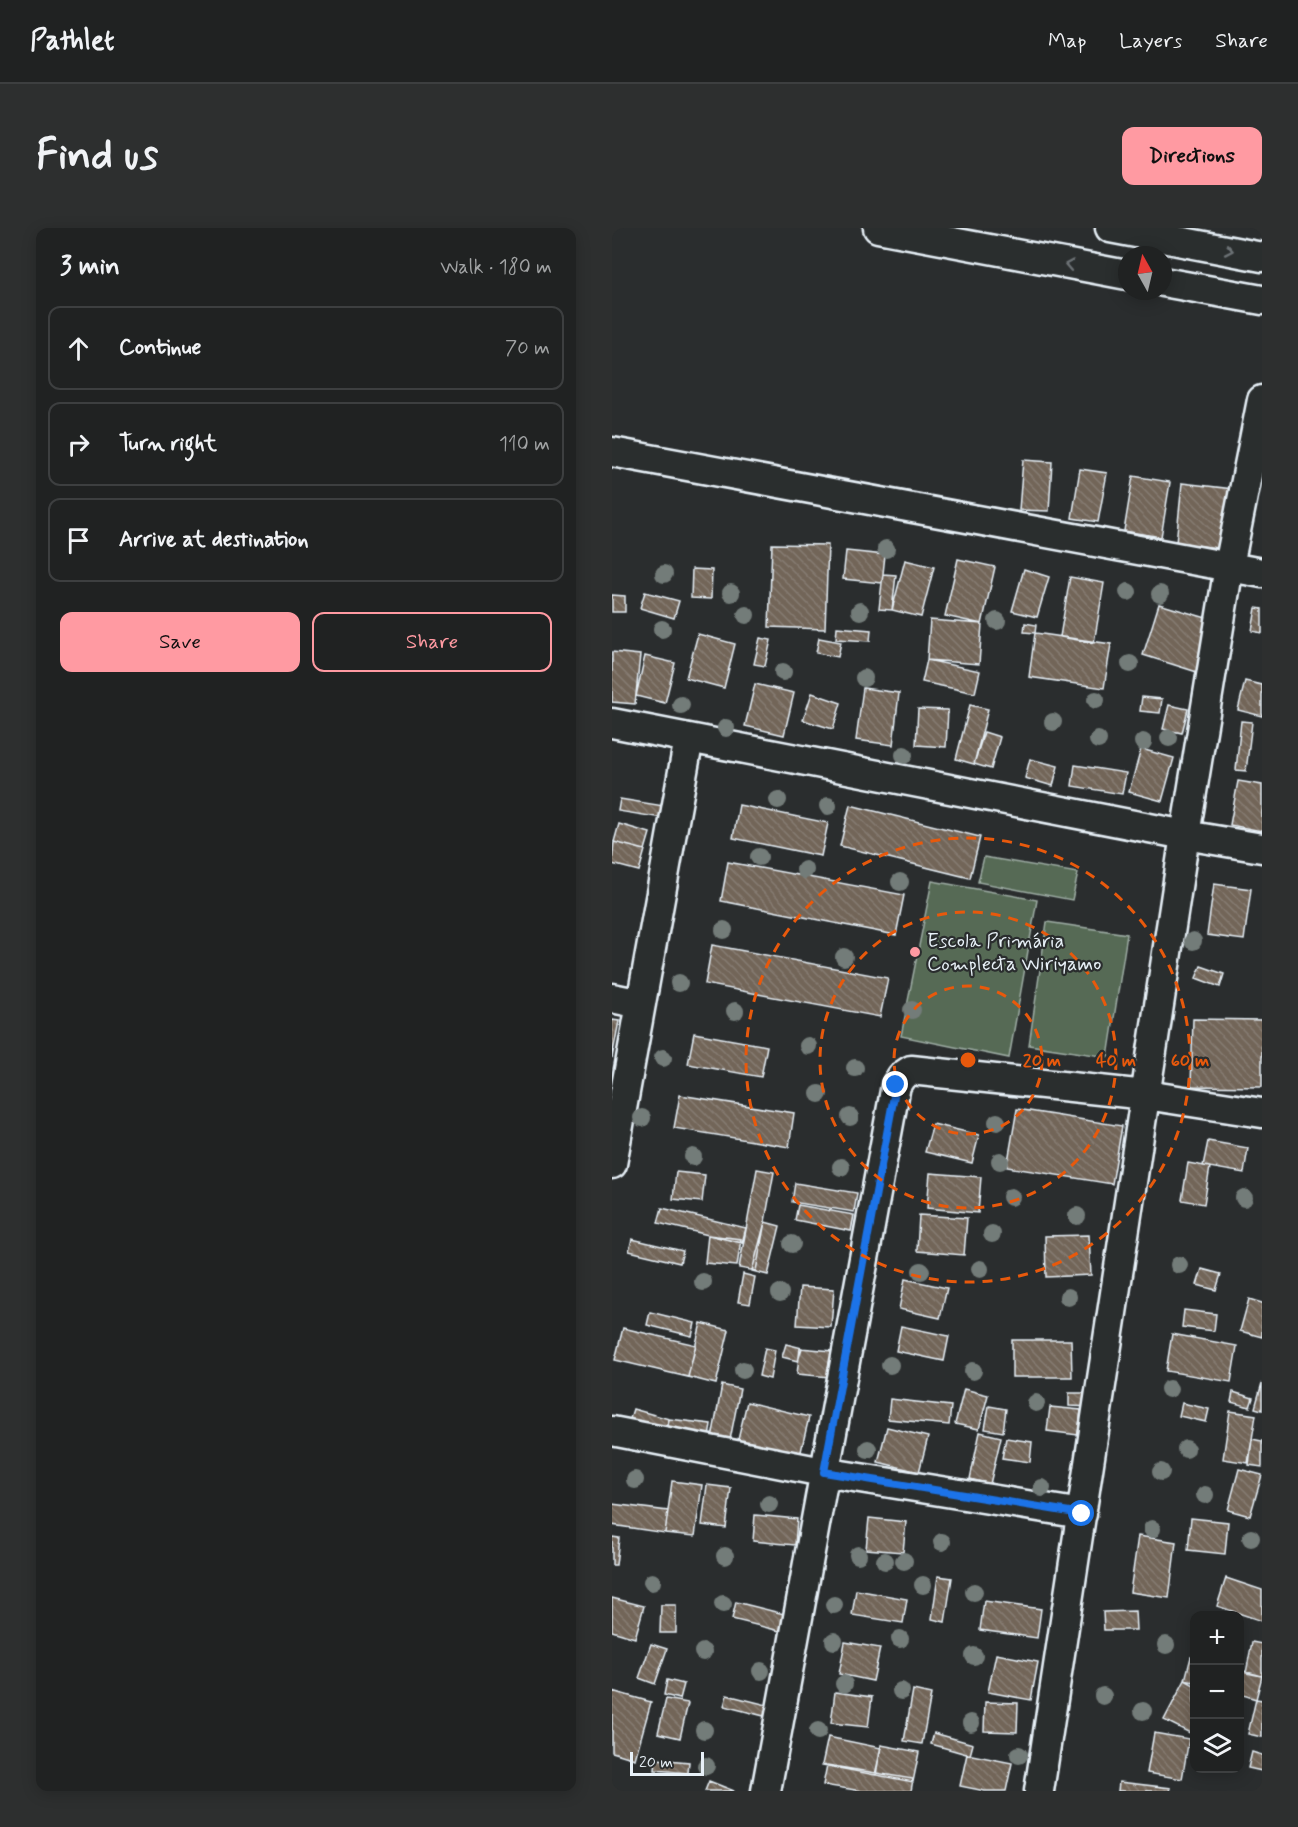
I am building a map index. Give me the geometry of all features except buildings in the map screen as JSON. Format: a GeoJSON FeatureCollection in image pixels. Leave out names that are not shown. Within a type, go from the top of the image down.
{"type":"FeatureCollection","features":[{"type":"Feature","properties":{"kind":"street"},"geometry":{"type":"LineString","coordinates":[[878,228],[975,237],[1118,273]]}},
{"type":"Feature","properties":{"kind":"street"},"geometry":{"type":"LineString","coordinates":[[1110,228],[1262,256]]}},
{"type":"Feature","properties":{"kind":"street"},"geometry":{"type":"LineString","coordinates":[[1172,284],[1262,300]]}},
{"type":"Feature","properties":{"kind":"street"},"geometry":{"type":"LineString","coordinates":[[1039,1791],[1185,835],[1229,566],[1262,400]]}},
{"type":"Feature","properties":{"kind":"street"},"geometry":{"type":"LineString","coordinates":[[612,452],[1262,573]]}},
{"type":"Feature","properties":{"kind":"street"},"geometry":{"type":"LineString","coordinates":[[612,723],[1262,848]]}},
{"type":"Feature","properties":{"kind":"street"},"geometry":{"type":"LineString","coordinates":[[612,1164],[689,738]]}},
{"type":"Feature","properties":{"kind":"street"},"geometry":{"type":"LineString","coordinates":[[612,998],[641,1004]]}},
{"type":"Feature","properties":{"kind":"street"},"geometry":{"type":"LineString","coordinates":[[766,1791],[896,1085],[902,1076],[911,1070],[1146,1095],[1262,1113]]}},
{"type":"Feature","properties":{"kind":"street"},"geometry":{"type":"LineString","coordinates":[[612,1431],[824,1472],[1082,1514]]}},
{"type":"Feature","properties":{"kind":"green space"},"geometry":{"type":"Polygon","coordinates":[[[984,857],[1078,873],[1072,900],[978,882],[984,857]]]}},
{"type":"Feature","properties":{"kind":"green space"},"geometry":{"type":"Polygon","coordinates":[[[932,881],[1037,900],[1009,1058],[901,1036],[932,881]]]}},
{"type":"Feature","properties":{"kind":"green space"},"geometry":{"type":"Polygon","coordinates":[[[1047,922],[1127,934],[1108,1057],[1029,1045],[1047,922]]]}},
{"type":"Feature","properties":{"kind":"place","name":"Escola Primária Complecta Wiriyamo"},"geometry":{"type":"Point","coordinates":[915,952]}},
{"type":"Feature","properties":{"kind":"route"},"geometry":{"type":"LineString","coordinates":[[896,1085],[824,1472],[1082,1514]]}}]}
